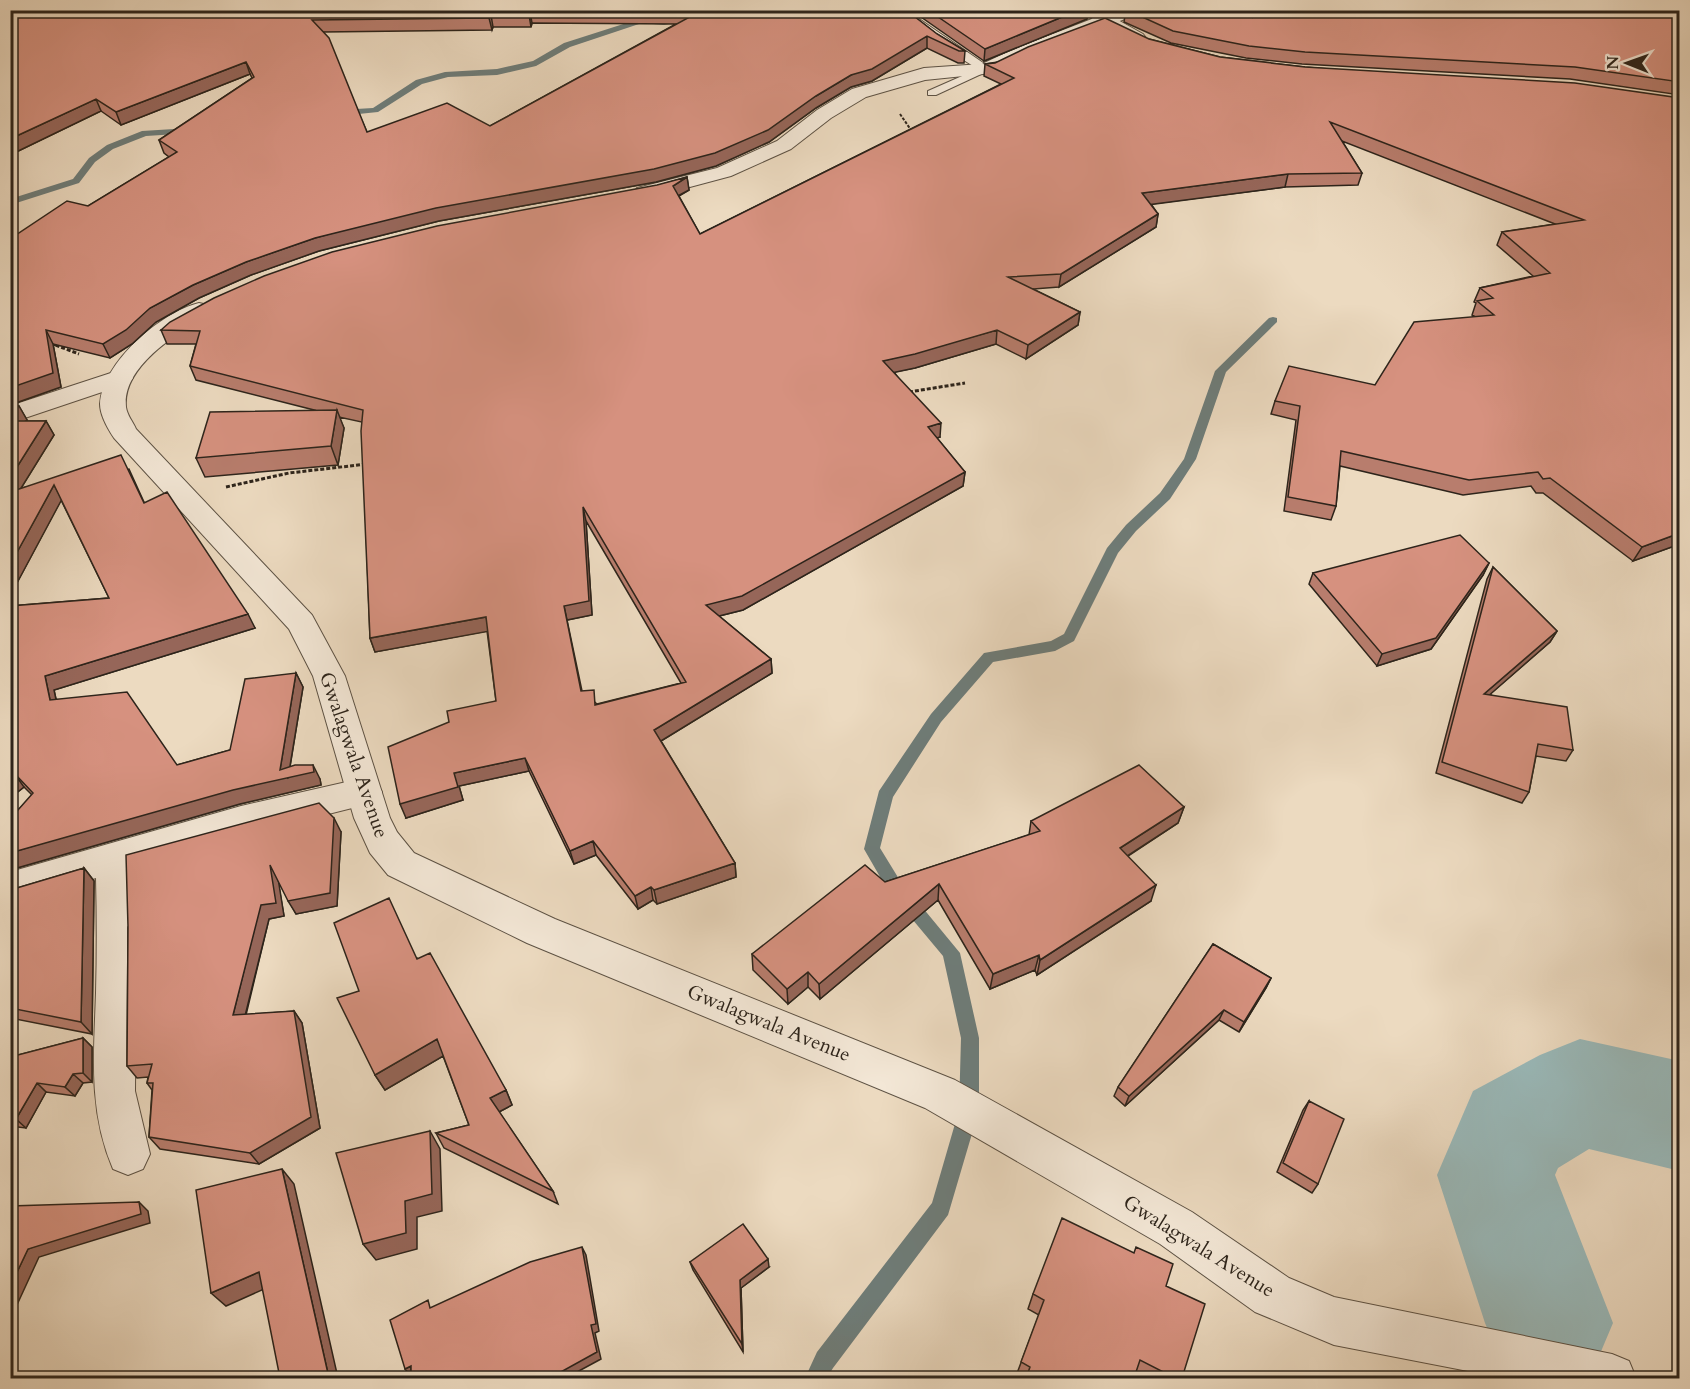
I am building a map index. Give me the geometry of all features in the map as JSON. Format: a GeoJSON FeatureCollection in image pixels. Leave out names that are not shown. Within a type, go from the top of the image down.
{"type":"FeatureCollection","features":[{"type":"Feature","properties":{"kind":"street"},"geometry":{"type":"LineString","coordinates":[[612,199],[658,190],[724,172],[784,145],[824,114],[859,93],[924,74],[986,69],[1107,14],[1156,46]]}},
{"type":"Feature","properties":{"kind":"street","name":"Gwalagwala Avenue"},"geometry":{"type":"LineString","coordinates":[[229,296],[166,329],[140,353],[123,374],[113,407],[124,432],[301,623],[329,676],[363,792],[382,842],[401,864],[541,931],[940,1094],[1176,1228],[1272,1294],[1334,1321],[1612,1378]]}},
{"type":"Feature","properties":{"kind":"street"},"geometry":{"type":"LineString","coordinates":[[10,415],[123,374]]}},
{"type":"Feature","properties":{"kind":"street"},"geometry":{"type":"LineString","coordinates":[[10,888],[241,821],[363,792]]}},
{"type":"Feature","properties":{"kind":"street"},"geometry":{"type":"LineString","coordinates":[[114,858],[117,940],[114,1091],[128,1154]]}},
{"type":"Feature","properties":{"kind":"lane"},"geometry":{"type":"LineString","coordinates":[[899,10],[942,42],[986,69]]}},
{"type":"Feature","properties":{"kind":"lane"},"geometry":{"type":"LineString","coordinates":[[932,93],[986,69]]}},
{"type":"Feature","properties":{"kind":"path"},"geometry":{"type":"LineString","coordinates":[[901,136],[911,130],[900,114],[932,93]]}},
{"type":"Feature","properties":{"kind":"path"},"geometry":{"type":"LineString","coordinates":[[46,342],[123,374]]}},
{"type":"Feature","properties":{"kind":"path"},"geometry":{"type":"LineString","coordinates":[[904,393],[965,383]]}},
{"type":"Feature","properties":{"kind":"path"},"geometry":{"type":"LineString","coordinates":[[185,498],[289,473],[371,464]]}},
{"type":"Feature","properties":{"kind":"building"},"geometry":{"type":"Polygon","coordinates":[[[17,10],[906,10],[937,34],[965,51],[959,51],[927,36],[872,69],[851,75],[816,96],[768,130],[715,153],[654,169],[436,208],[315,238],[246,262],[193,285],[150,308],[126,330],[103,344],[46,330],[53,373],[10,388],[10,239],[67,201],[88,206],[177,152],[159,140],[254,77],[246,62],[116,112],[96,99],[10,139],[10,12],[17,10]],[[530,12],[529,15],[491,15],[489,18],[312,20],[329,38],[367,132],[447,103],[490,126],[697,13],[530,12]]]}},
{"type":"Feature","properties":{"kind":"building"},"geometry":{"type":"Polygon","coordinates":[[[928,10],[1079,10],[985,49],[928,10]]]}},
{"type":"Feature","properties":{"kind":"building"},"geometry":{"type":"Polygon","coordinates":[[[1127,10],[1243,10],[1252,17],[1252,10],[1680,10],[1680,82],[1575,67],[1305,52],[1249,46],[1173,31],[1127,10]]]}},
{"type":"Feature","properties":{"kind":"building"},"geometry":{"type":"Polygon","coordinates":[[[1105,18],[1149,39],[1220,57],[1305,67],[1575,83],[1680,98],[1680,533],[1642,547],[1550,478],[1543,479],[1538,472],[1469,480],[1341,451],[1336,506],[1288,497],[1300,406],[1275,401],[1289,366],[1375,385],[1414,322],[1494,315],[1477,301],[1493,298],[1480,288],[1550,273],[1502,232],[1584,220],[1330,122],[1362,173],[1288,174],[1142,193],[1158,214],[1061,274],[1008,277],[1080,312],[1028,345],[997,330],[883,361],[941,423],[928,427],[965,472],[742,596],[706,605],[771,659],[654,730],[735,863],[654,890],[651,887],[635,896],[593,841],[570,851],[525,758],[454,773],[458,787],[400,804],[388,747],[449,722],[447,711],[496,701],[486,617],[370,638],[361,431],[363,410],[190,366],[200,331],[161,330],[170,322],[214,298],[264,276],[332,252],[437,226],[657,185],[687,177],[673,186],[700,234],[1014,78],[985,64],[995,63],[1028,47],[1105,18]],[[583,507],[589,601],[564,606],[581,691],[594,690],[595,705],[686,682],[583,507]]]}},
{"type":"Feature","properties":{"kind":"building"},"geometry":{"type":"Polygon","coordinates":[[[337,410],[331,446],[196,458],[210,412],[337,410]]]}},
{"type":"Feature","properties":{"kind":"building"},"geometry":{"type":"Polygon","coordinates":[[[10,421],[46,421],[10,478],[10,421]]]}},
{"type":"Feature","properties":{"kind":"building"},"geometry":{"type":"Polygon","coordinates":[[[121,455],[144,503],[167,492],[248,614],[45,676],[50,700],[127,692],[177,765],[230,750],[245,679],[296,673],[280,770],[295,765],[313,765],[314,772],[233,790],[10,853],[10,819],[33,793],[14,773],[10,775],[10,606],[109,598],[54,485],[10,565],[10,492],[121,455]]]}},
{"type":"Feature","properties":{"kind":"building"},"geometry":{"type":"Polygon","coordinates":[[[1460,535],[1489,563],[1436,638],[1382,654],[1313,573],[1460,535]]]}},
{"type":"Feature","properties":{"kind":"building"},"geometry":{"type":"Polygon","coordinates":[[[1493,567],[1557,631],[1484,694],[1567,707],[1573,750],[1538,744],[1529,792],[1442,762],[1493,567]]]}},
{"type":"Feature","properties":{"kind":"building"},"geometry":{"type":"Polygon","coordinates":[[[1139,765],[1184,807],[1120,848],[1156,885],[1040,960],[1039,955],[993,974],[939,884],[819,984],[808,972],[787,989],[752,954],[865,865],[885,882],[1040,831],[1031,821],[1139,765]]]}},
{"type":"Feature","properties":{"kind":"building"},"geometry":{"type":"Polygon","coordinates":[[[319,803],[334,818],[330,893],[288,901],[270,865],[276,903],[261,905],[233,1015],[294,1011],[311,1117],[250,1153],[149,1137],[153,1083],[147,1083],[152,1064],[127,1066],[126,855],[319,803]]]}},
{"type":"Feature","properties":{"kind":"building"},"geometry":{"type":"Polygon","coordinates":[[[84,868],[81,1022],[10,1008],[10,890],[84,868]]]}},
{"type":"Feature","properties":{"kind":"building"},"geometry":{"type":"Polygon","coordinates":[[[389,898],[417,959],[430,953],[506,1090],[490,1098],[553,1191],[436,1133],[469,1125],[437,1039],[375,1075],[337,998],[359,991],[334,923],[389,898]]]}},
{"type":"Feature","properties":{"kind":"building"},"geometry":{"type":"Polygon","coordinates":[[[1213,944],[1271,978],[1244,1022],[1224,1010],[1129,1096],[1118,1087],[1213,944]]]}},
{"type":"Feature","properties":{"kind":"building"},"geometry":{"type":"Polygon","coordinates":[[[83,1038],[83,1073],[73,1074],[65,1087],[37,1083],[16,1119],[10,1118],[10,1057],[83,1038]]]}},
{"type":"Feature","properties":{"kind":"building"},"geometry":{"type":"Polygon","coordinates":[[[1309,1101],[1344,1119],[1318,1184],[1283,1163],[1309,1101]]]}},
{"type":"Feature","properties":{"kind":"building"},"geometry":{"type":"Polygon","coordinates":[[[430,1131],[432,1194],[405,1201],[406,1233],[363,1244],[336,1153],[430,1131]]]}},
{"type":"Feature","properties":{"kind":"building"},"geometry":{"type":"Polygon","coordinates":[[[282,1169],[329,1378],[280,1378],[259,1272],[211,1293],[196,1190],[282,1169]]]}},
{"type":"Feature","properties":{"kind":"building"},"geometry":{"type":"Polygon","coordinates":[[[139,1202],[141,1214],[28,1249],[10,1287],[10,1206],[139,1202]]]}},
{"type":"Feature","properties":{"kind":"building"},"geometry":{"type":"Polygon","coordinates":[[[1062,1218],[1134,1253],[1136,1247],[1173,1264],[1166,1286],[1205,1304],[1182,1378],[1175,1378],[1140,1360],[1134,1378],[1026,1378],[1030,1367],[1021,1362],[1044,1300],[1033,1294],[1062,1218]]]}},
{"type":"Feature","properties":{"kind":"building"},"geometry":{"type":"Polygon","coordinates":[[[743,1224],[768,1259],[740,1280],[742,1344],[690,1262],[743,1224]]]}},
{"type":"Feature","properties":{"kind":"building"},"geometry":{"type":"Polygon","coordinates":[[[582,1247],[596,1324],[591,1325],[597,1352],[550,1378],[411,1378],[411,1366],[405,1369],[390,1320],[428,1300],[430,1308],[530,1262],[582,1247]]]}},
{"type":"Feature","properties":{"kind":"waterway"},"geometry":{"type":"LineString","coordinates":[[339,113],[375,110],[419,82],[448,74],[497,72],[536,63],[567,45],[642,21],[664,23],[682,19],[685,10]]}},
{"type":"Feature","properties":{"kind":"waterway"},"geometry":{"type":"LineString","coordinates":[[10,202],[76,181],[92,160],[110,147],[145,133],[190,131]]}},
{"type":"Feature","properties":{"kind":"waterway"},"geometry":{"type":"LineString","coordinates":[[816,1378],[825,1360],[941,1208],[969,1110],[970,1038],[951,953],[893,884],[872,849],[885,796],[936,718],[989,657],[1055,646],[1069,637],[1112,551],[1131,528],[1165,496],[1190,459],[1221,371],[1273,320]]}},
{"type":"Feature","properties":{"kind":"waterway"},"geometry":{"type":"LineString","coordinates":[[1549,1323],[1496,1175],[1514,1130],[1580,1093],[1680,1116]]}}]}
